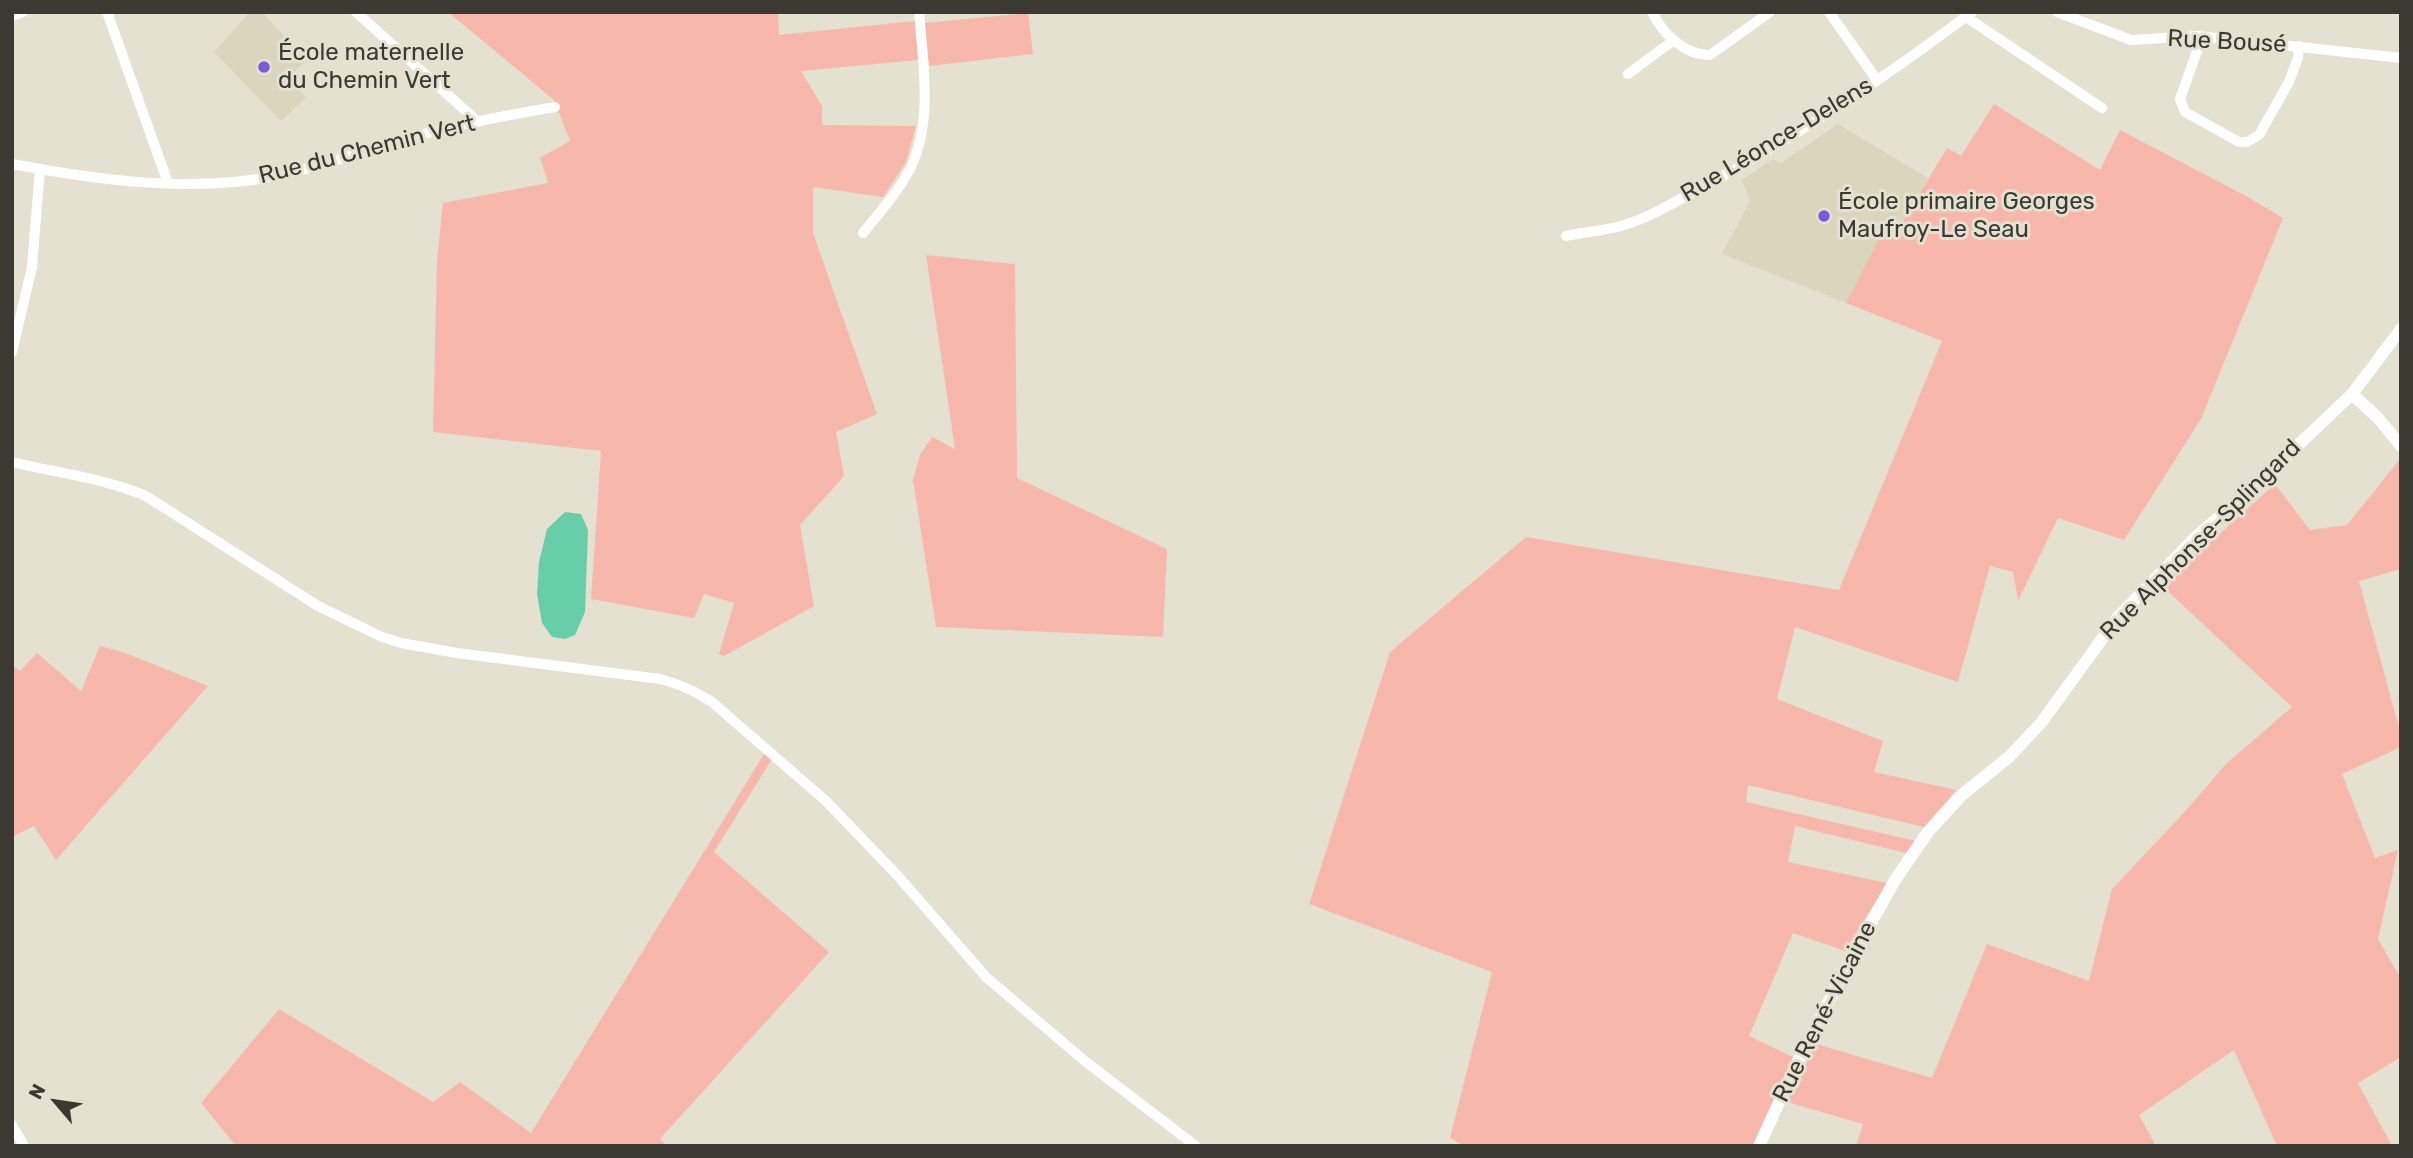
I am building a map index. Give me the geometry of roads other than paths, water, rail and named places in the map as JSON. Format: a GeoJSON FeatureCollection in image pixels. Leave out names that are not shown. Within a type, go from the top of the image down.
{"type":"FeatureCollection","features":[{"type":"Feature","properties":{"kind":"street"},"geometry":{"type":"LineString","coordinates":[[12,16],[23,12]]}},
{"type":"Feature","properties":{"kind":"street"},"geometry":{"type":"LineString","coordinates":[[107,12],[168,183]]}},
{"type":"Feature","properties":{"kind":"street"},"geometry":{"type":"LineString","coordinates":[[356,12],[478,122]]}},
{"type":"Feature","properties":{"kind":"street"},"geometry":{"type":"LineString","coordinates":[[863,233],[901,184],[917,153],[925,80],[919,12]]}},
{"type":"Feature","properties":{"kind":"street"},"geometry":{"type":"LineString","coordinates":[[1652,12],[1662,31],[1701,55],[1710,55],[1770,12]]}},
{"type":"Feature","properties":{"kind":"street"},"geometry":{"type":"LineString","coordinates":[[1829,12],[1877,80]]}},
{"type":"Feature","properties":{"kind":"street","name":"Rue Bousé"},"geometry":{"type":"LineString","coordinates":[[2057,12],[2131,40],[2202,37],[2401,58]]}},
{"type":"Feature","properties":{"kind":"street"},"geometry":{"type":"LineString","coordinates":[[1969,15],[2102,108]]}},
{"type":"Feature","properties":{"kind":"street","name":"Rue Léonce-Delens"},"geometry":{"type":"LineString","coordinates":[[1566,236],[1624,225],[1654,213],[1761,154],[1877,80],[1969,15]]}},
{"type":"Feature","properties":{"kind":"street"},"geometry":{"type":"LineString","coordinates":[[2202,37],[2180,99],[2185,112],[2239,142],[2247,142],[2259,135],[2289,82],[2298,58],[2299,46]]}},
{"type":"Feature","properties":{"kind":"street"},"geometry":{"type":"LineString","coordinates":[[1628,74],[1674,40]]}},
{"type":"Feature","properties":{"kind":"street","name":"Rue du Chemin Vert"},"geometry":{"type":"LineString","coordinates":[[12,164],[168,183],[233,181],[275,176],[363,154],[434,131],[555,107]]}},
{"type":"Feature","properties":{"kind":"street"},"geometry":{"type":"LineString","coordinates":[[12,352],[32,267],[40,169]]}},
{"type":"Feature","properties":{"kind":"street","name":"Rue Alphonse-Splingard"},"geometry":{"type":"LineString","coordinates":[[1895,880],[1946,811],[2009,757],[2041,723],[2118,617],[2197,536],[2256,485],[2352,394],[2401,329]]}},
{"type":"Feature","properties":{"kind":"street"},"geometry":{"type":"LineString","coordinates":[[2352,394],[2388,429],[2401,446]]}},
{"type":"Feature","properties":{"kind":"street"},"geometry":{"type":"LineString","coordinates":[[12,462],[132,490],[160,504],[318,606],[382,637],[457,653],[660,679],[677,683],[697,693],[712,702],[826,801],[986,977],[1086,1062],[1196,1146]]}},
{"type":"Feature","properties":{"kind":"street","name":"Rue René-Vicaine"},"geometry":{"type":"LineString","coordinates":[[1759,1146],[1824,1009],[1895,880]]}},
{"type":"Feature","properties":{"kind":"street"},"geometry":{"type":"LineString","coordinates":[[12,1125],[24,1146]]}},
{"type":"Feature","properties":{"kind":"place","name":"École maternelle du Chemin Vert"},"geometry":{"type":"Point","coordinates":[264,67]}},
{"type":"Feature","properties":{"kind":"place","name":"École primaire Georges Maufroy-Le Seau"},"geometry":{"type":"Point","coordinates":[1824,216]}}]}
